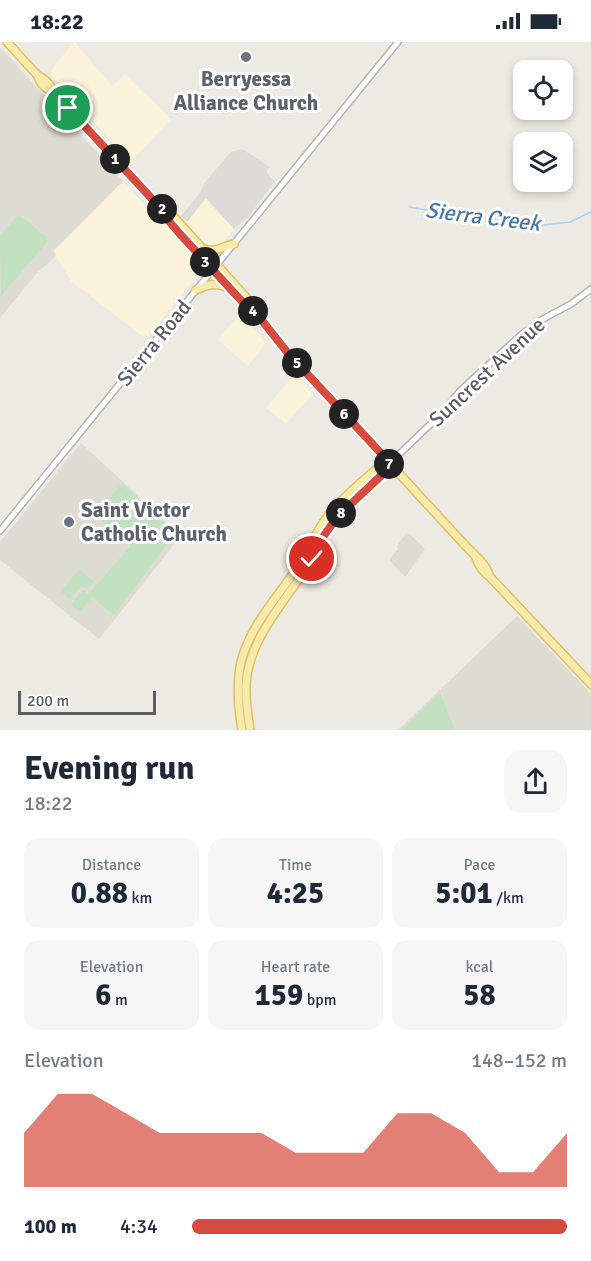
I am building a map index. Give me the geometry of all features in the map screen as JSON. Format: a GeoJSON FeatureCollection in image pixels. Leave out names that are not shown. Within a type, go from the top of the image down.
{"type":"FeatureCollection","features":[{"type":"Feature","properties":{"kind":"main road"},"geometry":{"type":"LineString","coordinates":[[7,42],[38,76],[44,78],[56,95],[166,214],[168,220],[252,304],[256,313],[287,352],[476,557],[484,573],[591,684]]}},
{"type":"Feature","properties":{"kind":"main road"},"geometry":{"type":"LineString","coordinates":[[166,214],[172,216],[202,248],[231,290],[256,313]]}},
{"type":"Feature","properties":{"kind":"main road"},"geometry":{"type":"LineString","coordinates":[[202,248],[216,251],[234,244]]}},
{"type":"Feature","properties":{"kind":"main road"},"geometry":{"type":"LineString","coordinates":[[196,290],[214,284],[231,290]]}},
{"type":"Feature","properties":{"kind":"main road"},"geometry":{"type":"LineString","coordinates":[[242,730],[238,683],[242,661],[255,630],[331,512],[380,466],[390,463]]}},
{"type":"Feature","properties":{"kind":"main road"},"geometry":{"type":"LineString","coordinates":[[250,730],[246,684],[250,663],[261,635],[312,559],[330,527],[345,508],[385,472],[390,463]]}},
{"type":"Feature","properties":{"kind":"street","name":"Sierra Road"},"geometry":{"type":"LineString","coordinates":[[0,531],[398,42]]}},
{"type":"Feature","properties":{"kind":"street","name":"Suncrest Avenue"},"geometry":{"type":"LineString","coordinates":[[390,463],[440,415],[460,391],[522,334],[543,318],[571,304],[591,289]]}},
{"type":"Feature","properties":{"kind":"shaded area"},"geometry":{"type":"Polygon","coordinates":[[[74,42],[112,86],[125,74],[171,119],[130,163],[51,75],[51,70],[74,42]]]}},
{"type":"Feature","properties":{"kind":"shaded area"},"geometry":{"type":"Polygon","coordinates":[[[0,47],[123,181],[53,251],[56,256],[36,274],[0,318],[0,47]]]}},
{"type":"Feature","properties":{"kind":"shaded area"},"geometry":{"type":"Polygon","coordinates":[[[242,149],[270,167],[266,172],[275,181],[249,216],[234,229],[206,198],[187,222],[181,216],[200,193],[205,182],[231,152],[242,149]]]}},
{"type":"Feature","properties":{"kind":"shaded area"},"geometry":{"type":"Polygon","coordinates":[[[123,181],[199,263],[200,272],[148,336],[142,336],[71,281],[53,252],[123,181]]]}},
{"type":"Feature","properties":{"kind":"shaded area"},"geometry":{"type":"Polygon","coordinates":[[[206,198],[234,229],[223,243],[214,247],[206,244],[187,222],[206,198]]]}},
{"type":"Feature","properties":{"kind":"shaded area"},"geometry":{"type":"Polygon","coordinates":[[[239,314],[266,343],[248,366],[218,340],[239,314]]]}},
{"type":"Feature","properties":{"kind":"shaded area"},"geometry":{"type":"Polygon","coordinates":[[[295,374],[311,391],[311,396],[286,424],[266,408],[295,374]]]}},
{"type":"Feature","properties":{"kind":"shaded area"},"geometry":{"type":"Polygon","coordinates":[[[81,443],[181,536],[99,639],[0,560],[0,542],[81,443]]]}},
{"type":"Feature","properties":{"kind":"shaded area"},"geometry":{"type":"Polygon","coordinates":[[[406,533],[410,534],[425,549],[405,577],[389,560],[406,533]]]}},
{"type":"Feature","properties":{"kind":"shaded area"},"geometry":{"type":"Polygon","coordinates":[[[517,616],[591,694],[591,730],[398,730],[517,616]]]}},
{"type":"Feature","properties":{"kind":"green space"},"geometry":{"type":"Polygon","coordinates":[[[18,215],[48,241],[1,296],[0,236],[18,215]]]}},
{"type":"Feature","properties":{"kind":"green space"},"geometry":{"type":"Polygon","coordinates":[[[122,484],[175,534],[114,615],[92,597],[80,612],[71,605],[83,590],[88,594],[131,546],[94,514],[122,484]]]}},
{"type":"Feature","properties":{"kind":"green space"},"geometry":{"type":"Polygon","coordinates":[[[79,569],[94,582],[87,590],[81,586],[70,599],[61,591],[79,569]]]}},
{"type":"Feature","properties":{"kind":"green space"},"geometry":{"type":"Polygon","coordinates":[[[440,693],[455,730],[401,730],[440,693]]]}},
{"type":"Feature","properties":{"kind":"waterway","name":"Sierra Creek"},"geometry":{"type":"LineString","coordinates":[[409,207],[427,210],[456,210],[505,222],[534,226],[570,222],[591,212]]}},
{"type":"Feature","properties":{"kind":"place","name":"Berryessa Alliance Church"},"geometry":{"type":"Point","coordinates":[246,57]}},
{"type":"Feature","properties":{"kind":"place","name":"Saint Victor Catholic Church"},"geometry":{"type":"Point","coordinates":[69,522]}},
{"type":"Feature","properties":{"kind":"route"},"geometry":{"type":"LineString","coordinates":[[68,108],[166,214],[182,237],[248,308],[256,313],[287,352],[390,463],[385,472],[337,517],[323,537],[312,559]]}}]}
